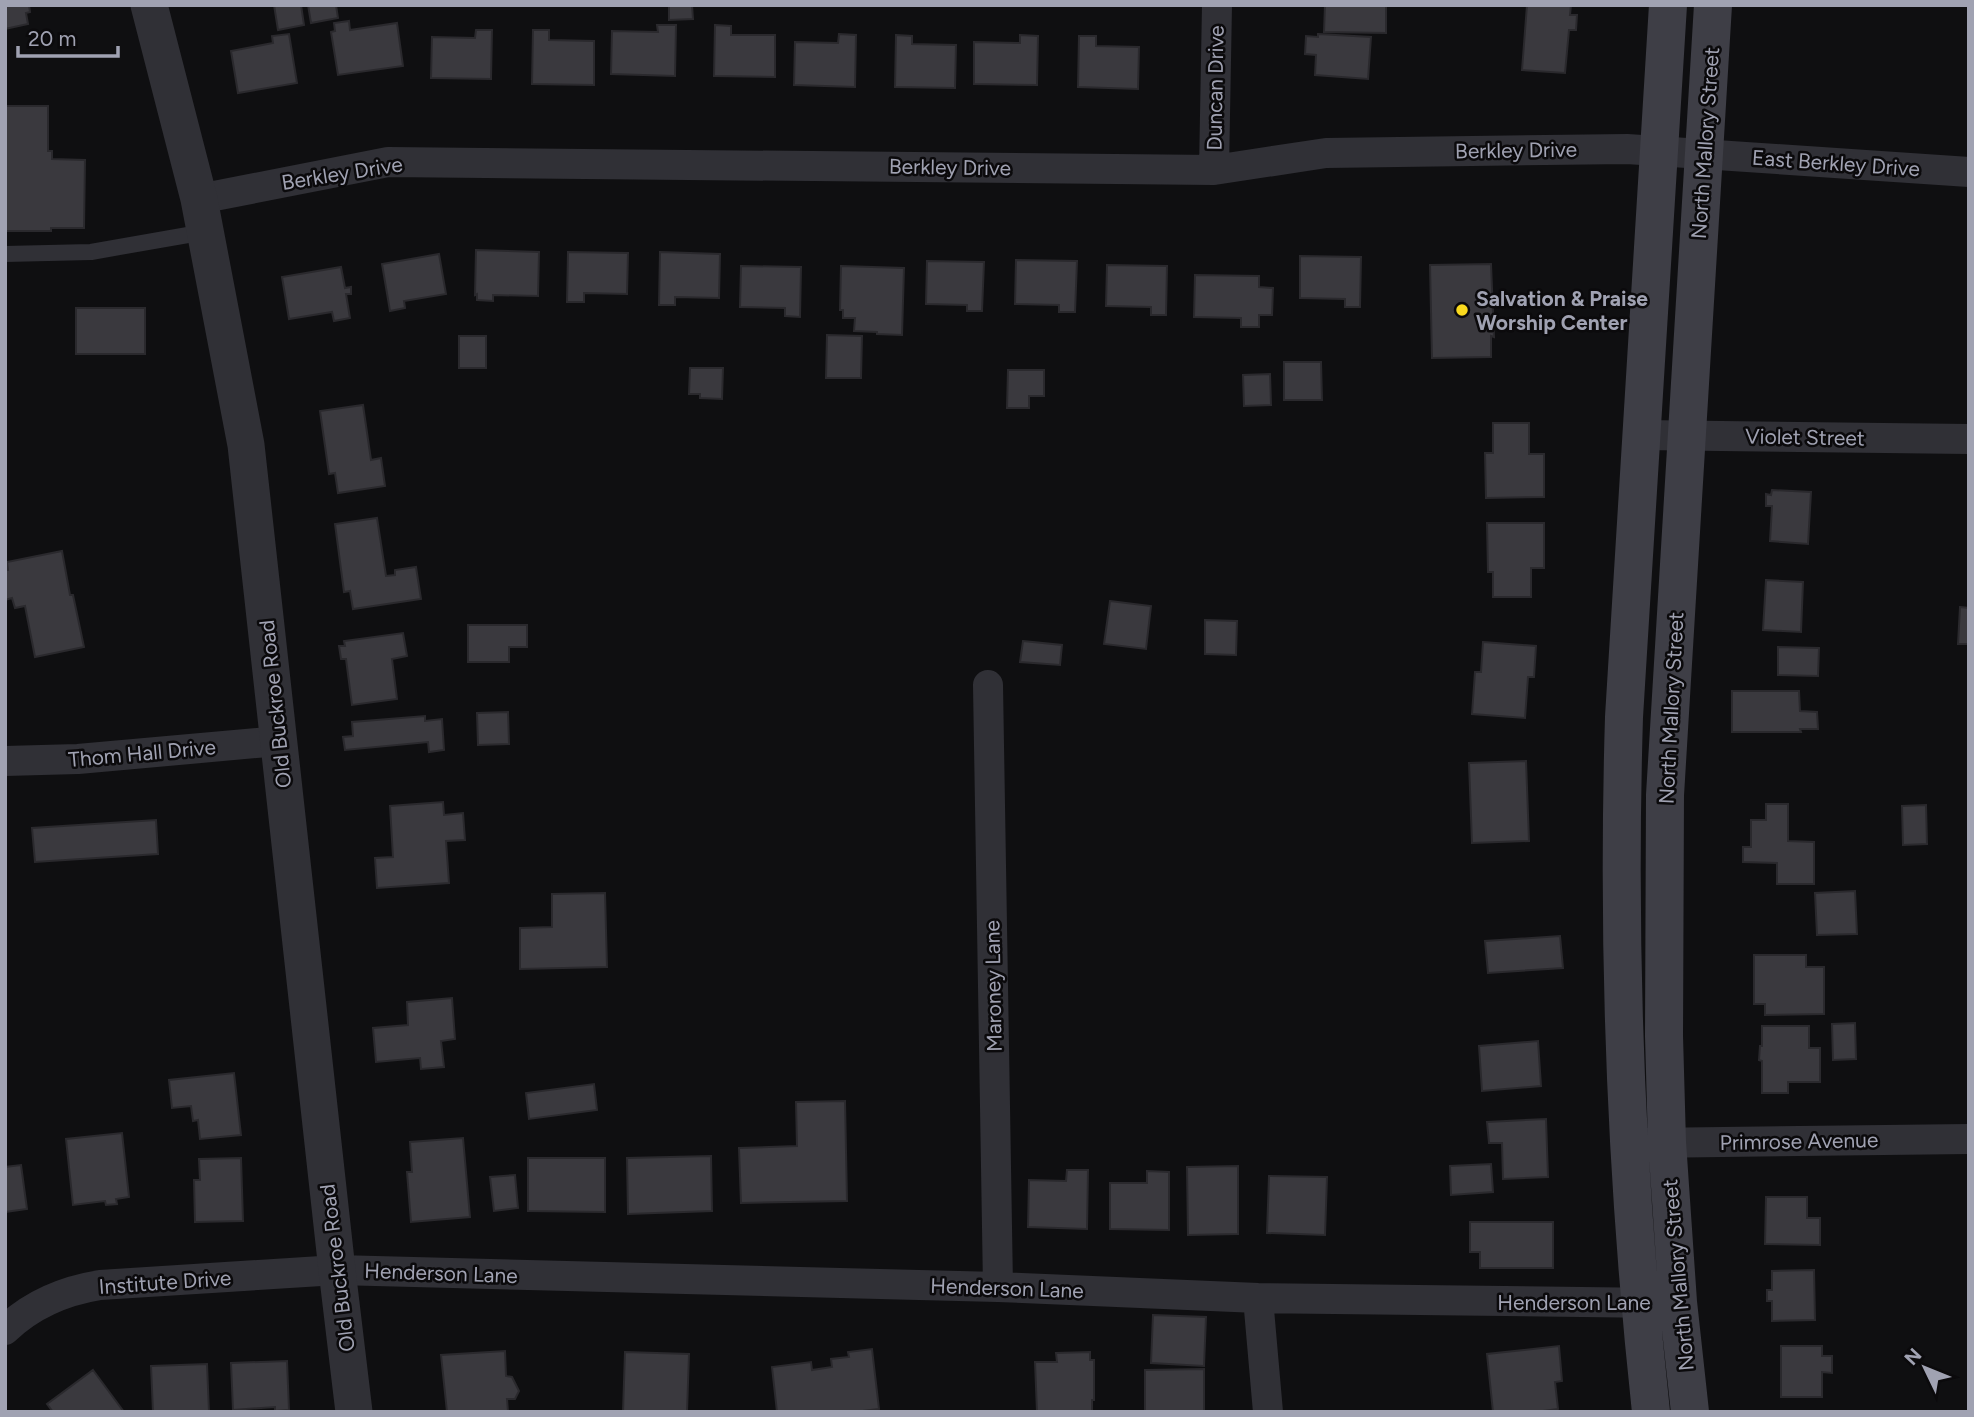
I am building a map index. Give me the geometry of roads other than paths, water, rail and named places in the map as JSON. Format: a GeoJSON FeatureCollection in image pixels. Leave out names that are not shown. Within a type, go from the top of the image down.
{"type":"FeatureCollection","features":[{"type":"Feature","properties":{"kind":"main road","name":"North Mallory Street"},"geometry":{"type":"LineString","coordinates":[[1651,1412],[1628,1143],[1621,926],[1621,804],[1624,717],[1668,5]]}},
{"type":"Feature","properties":{"kind":"main road","name":"North Mallory Street"},"geometry":{"type":"LineString","coordinates":[[1690,1412],[1678,1302],[1667,1142],[1664,1022],[1665,795],[1713,5]]}},
{"type":"Feature","properties":{"kind":"street","name":"Old Buckroe Road"},"geometry":{"type":"LineString","coordinates":[[149,5],[202,215],[246,445],[354,1412]]}},
{"type":"Feature","properties":{"kind":"street","name":"Duncan Drive"},"geometry":{"type":"LineString","coordinates":[[1214,170],[1217,5]]}},
{"type":"Feature","properties":{"kind":"street","name":"Berkley Drive"},"geometry":{"type":"LineString","coordinates":[[202,215],[388,162],[1214,170],[1326,153],[1659,150],[1704,155]]}},
{"type":"Feature","properties":{"kind":"street","name":"East Berkley Drive"},"geometry":{"type":"LineString","coordinates":[[1704,155],[1969,172]]}},
{"type":"Feature","properties":{"kind":"street","name":"Violet Street"},"geometry":{"type":"LineString","coordinates":[[1642,436],[1969,439]]}},
{"type":"Feature","properties":{"kind":"street","name":"Maroney Lane"},"geometry":{"type":"LineString","coordinates":[[988,685],[998,1287]]}},
{"type":"Feature","properties":{"kind":"street","name":"Thom Hall Drive"},"geometry":{"type":"LineString","coordinates":[[5,761],[78,759],[279,741]]}},
{"type":"Feature","properties":{"kind":"street","name":"Primrose Avenue"},"geometry":{"type":"LineString","coordinates":[[1628,1143],[1969,1139]]}},
{"type":"Feature","properties":{"kind":"street","name":"Henderson Lane"},"geometry":{"type":"LineString","coordinates":[[337,1270],[998,1287],[1258,1298],[1640,1304],[1678,1302]]}},
{"type":"Feature","properties":{"kind":"street","name":"Institute Drive"},"geometry":{"type":"LineString","coordinates":[[5,1330],[39,1304],[61,1294],[100,1285],[337,1270]]}},
{"type":"Feature","properties":{"kind":"street"},"geometry":{"type":"LineString","coordinates":[[1258,1298],[1268,1412]]}},
{"type":"Feature","properties":{"kind":"lane"},"geometry":{"type":"LineString","coordinates":[[5,254],[91,253],[202,215]]}},
{"type":"Feature","properties":{"kind":"place","name":"Salvation & Praise Worship Center"},"geometry":{"type":"Point","coordinates":[1462,310]}}]}
